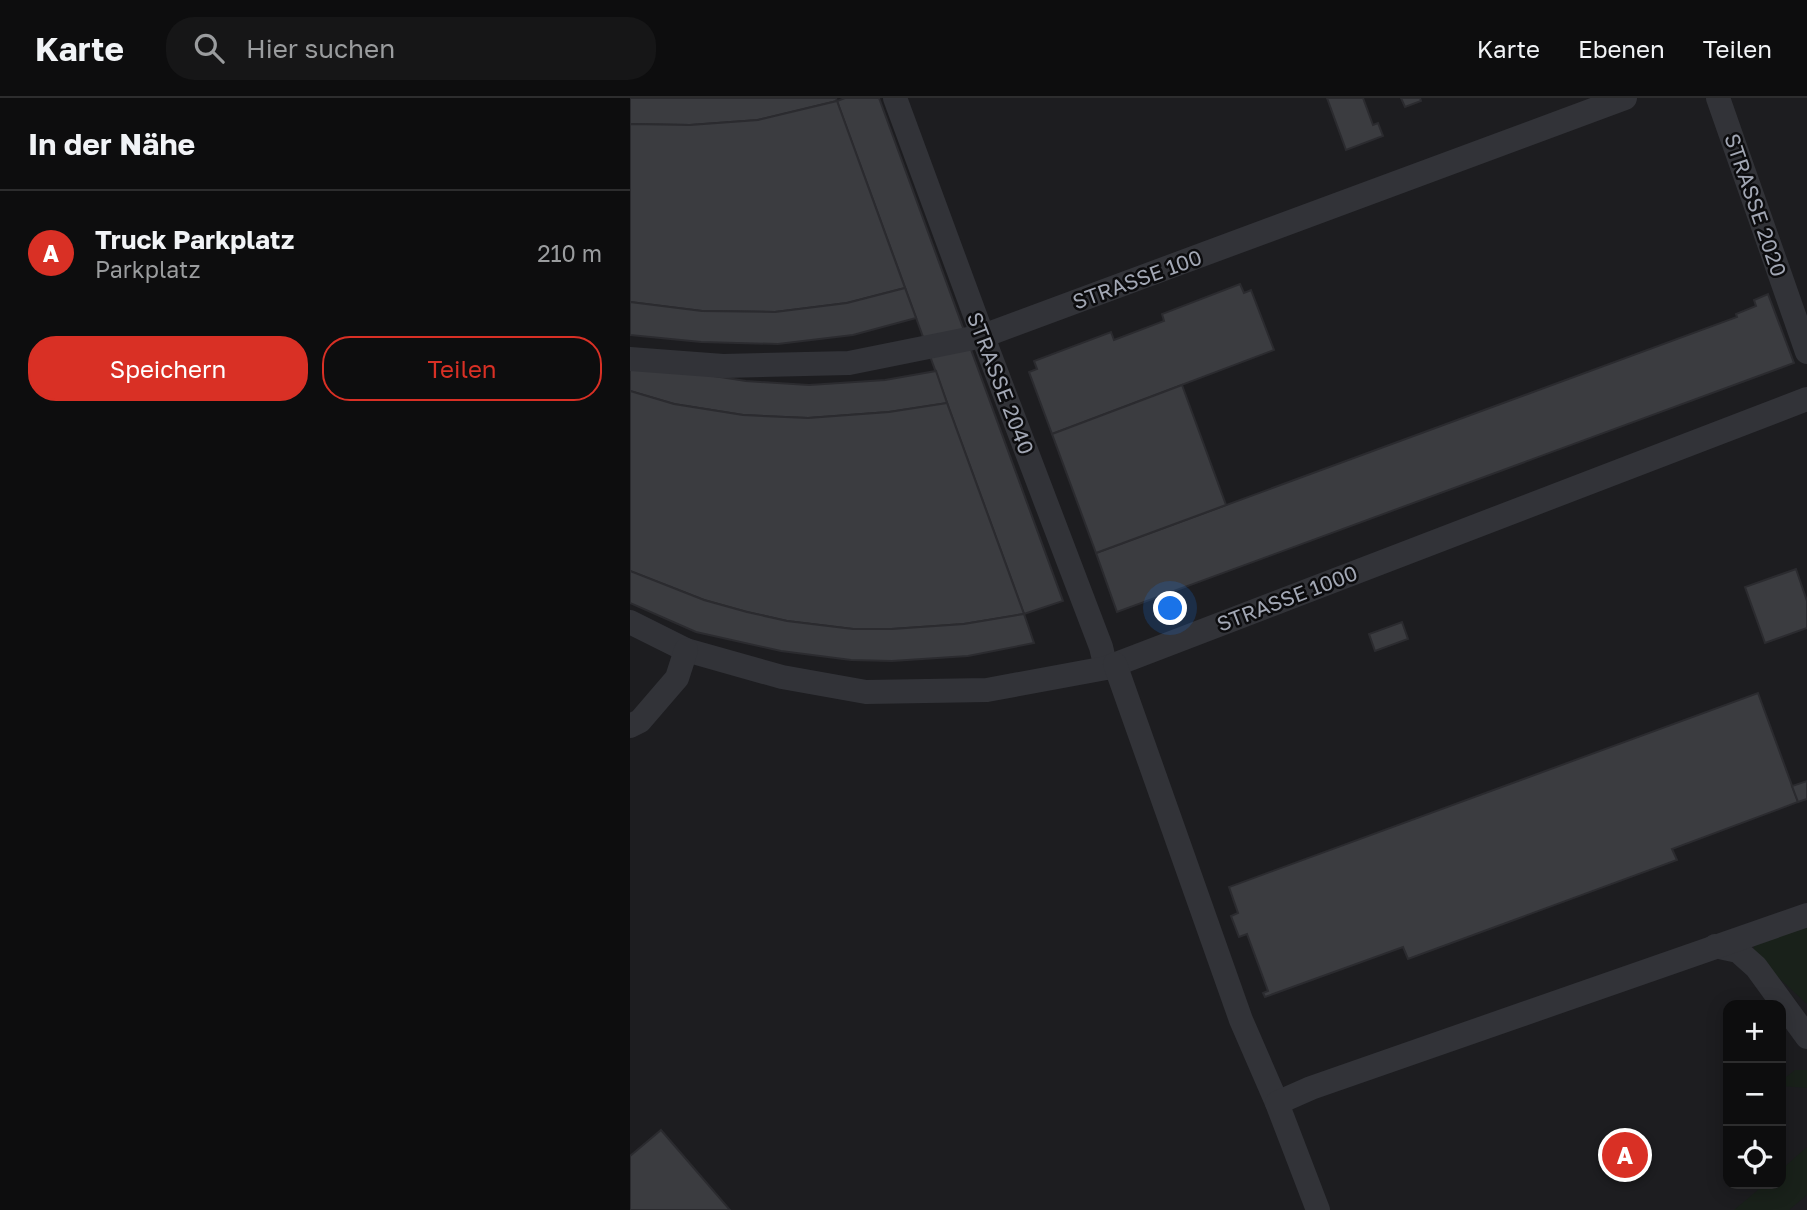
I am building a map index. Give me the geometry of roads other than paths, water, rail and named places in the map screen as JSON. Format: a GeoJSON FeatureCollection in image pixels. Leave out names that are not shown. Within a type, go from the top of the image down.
{"type":"FeatureCollection","features":[{"type":"Feature","properties":{"kind":"lane","name":"STRASSE 2040"},"geometry":{"type":"LineString","coordinates":[[895,98],[1241,1020],[1278,1103],[1318,1210]]}},
{"type":"Feature","properties":{"kind":"lane","name":"STRASSE 100"},"geometry":{"type":"LineString","coordinates":[[630,359],[723,366],[849,363],[983,336],[1625,98]]}},
{"type":"Feature","properties":{"kind":"lane","name":"STRASSE 2020"},"geometry":{"type":"LineString","coordinates":[[1718,98],[1807,352]]}},
{"type":"Feature","properties":{"kind":"lane","name":"STRASSE 1000"},"geometry":{"type":"LineString","coordinates":[[630,622],[686,650],[782,677],[866,692],[987,690],[1110,666],[1807,399]]}},
{"type":"Feature","properties":{"kind":"lane"},"geometry":{"type":"LineString","coordinates":[[630,726],[640,721],[677,678],[686,650]]}},
{"type":"Feature","properties":{"kind":"lane"},"geometry":{"type":"LineString","coordinates":[[1278,1103],[1324,1083],[1807,915]]}},
{"type":"Feature","properties":{"kind":"lane"},"geometry":{"type":"LineString","coordinates":[[1715,946],[1738,951],[1756,967],[1807,1037]]}},
{"type":"Feature","properties":{"kind":"place","name":"Truck Parkplatz"},"geometry":{"type":"Point","coordinates":[1625,1155]}}]}
